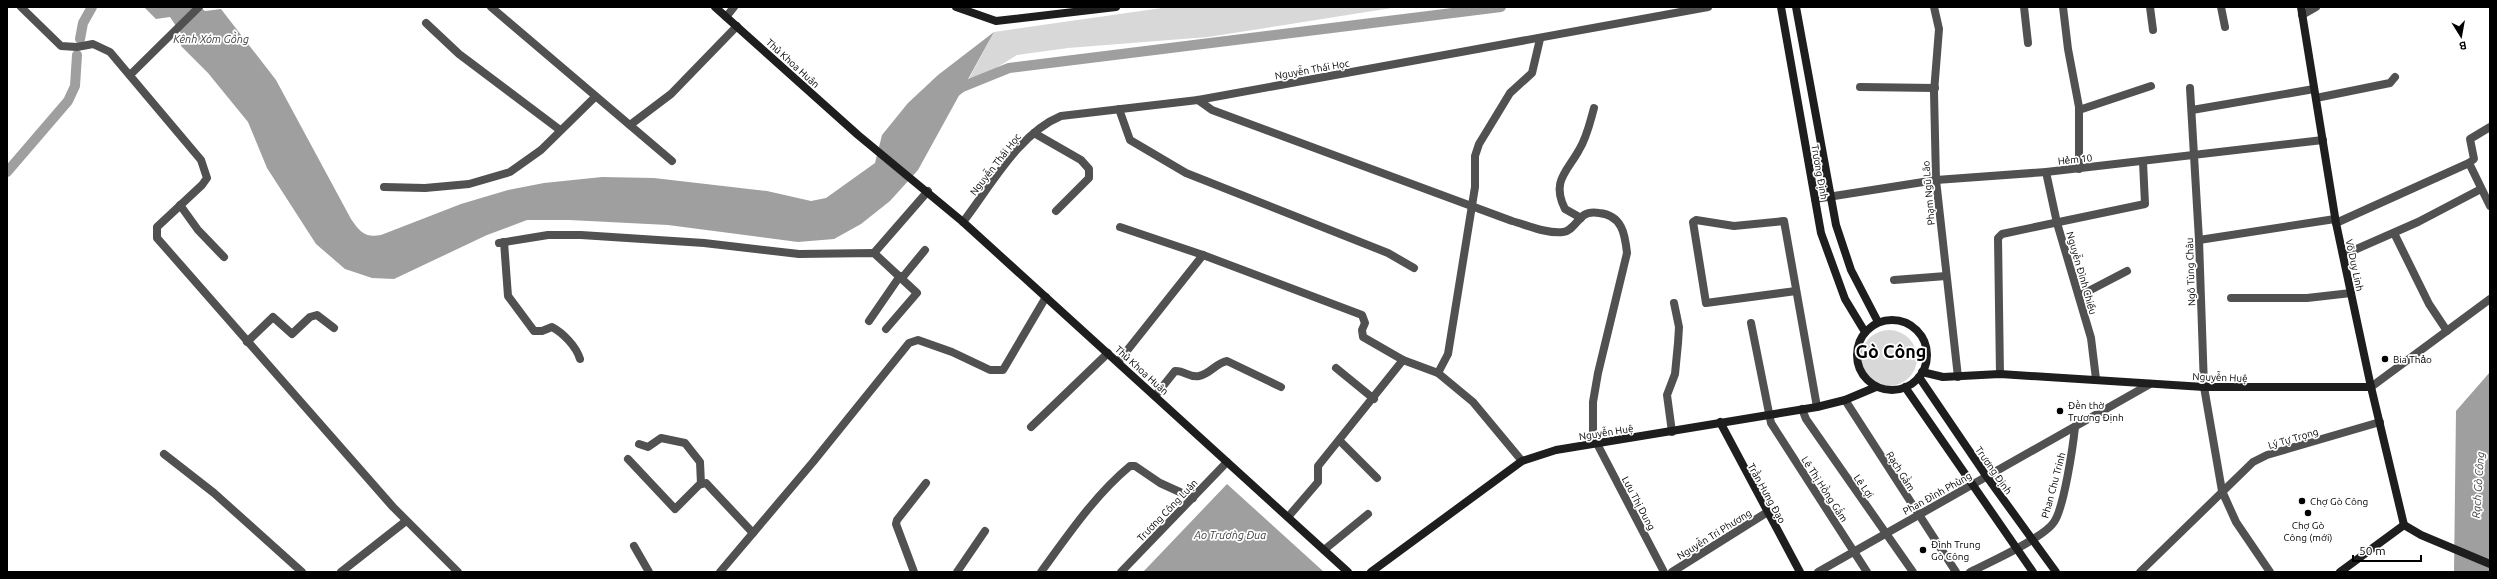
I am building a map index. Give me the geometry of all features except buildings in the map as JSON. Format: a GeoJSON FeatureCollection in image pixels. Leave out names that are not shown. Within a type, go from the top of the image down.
{"type":"FeatureCollection","features":[{"type":"Feature","properties":{"kind":"main road","name":"Thủ Khoa Huân"},"geometry":{"type":"LineString","coordinates":[[715,7],[858,135],[921,185],[963,222],[1348,572]]}},
{"type":"Feature","properties":{"kind":"main road"},"geometry":{"type":"LineString","coordinates":[[956,7],[996,21],[1048,17],[1116,7]]}},
{"type":"Feature","properties":{"kind":"main road","name":"Trương Định"},"geometry":{"type":"LineString","coordinates":[[1782,7],[1815,200],[1830,262],[1845,299],[1865,332]]}},
{"type":"Feature","properties":{"kind":"main road","name":"Trương Định"},"geometry":{"type":"LineString","coordinates":[[1796,7],[1836,225],[1850,270],[1878,322]]}},
{"type":"Feature","properties":{"kind":"main road","name":"Võ Duy Linh"},"geometry":{"type":"LineString","coordinates":[[2302,11],[2342,255],[2371,387],[2404,525]]}},
{"type":"Feature","properties":{"kind":"main road"},"geometry":{"type":"LineString","coordinates":[[1890,319],[1901,320],[1912,325],[1926,344],[1927,356],[1921,374],[1906,387],[1888,390],[1876,387],[1863,376],[1856,360],[1856,348],[1865,332],[1878,322],[1890,319]]}},
{"type":"Feature","properties":{"kind":"main road","name":"Trương Định"},"geometry":{"type":"LineString","coordinates":[[1921,374],[1987,477],[2056,572]]}},
{"type":"Feature","properties":{"kind":"main road","name":"Nguyễn Huệ"},"geometry":{"type":"LineString","coordinates":[[1921,374],[1943,377],[1958,377],[2000,374],[2204,387],[2371,387]]}},
{"type":"Feature","properties":{"kind":"main road","name":"Nguyễn Huệ"},"geometry":{"type":"LineString","coordinates":[[1371,572],[1522,461],[1556,450],[1672,432],[1720,422],[1817,406],[1845,400],[1876,387]]}},
{"type":"Feature","properties":{"kind":"main road"},"geometry":{"type":"LineString","coordinates":[[1906,387],[2033,572]]}},
{"type":"Feature","properties":{"kind":"main road","name":"Trần Hưng Đạo"},"geometry":{"type":"LineString","coordinates":[[1720,422],[1766,512],[1800,572]]}},
{"type":"Feature","properties":{"kind":"main road"},"geometry":{"type":"LineString","coordinates":[[2340,572],[2404,525],[2420,534],[2490,564]]}},
{"type":"Feature","properties":{"kind":"street"},"geometry":{"type":"LineString","coordinates":[[21,7],[61,46],[77,47],[93,44],[110,52],[201,160],[206,170],[206,178],[202,185],[157,227],[157,238],[406,521],[458,572]]}},
{"type":"Feature","properties":{"kind":"street"},"geometry":{"type":"LineString","coordinates":[[130,75],[199,7]]}},
{"type":"Feature","properties":{"kind":"street"},"geometry":{"type":"LineString","coordinates":[[491,7],[672,161]]}},
{"type":"Feature","properties":{"kind":"street"},"geometry":{"type":"LineString","coordinates":[[726,17],[734,7]]}},
{"type":"Feature","properties":{"kind":"street","name":"Nguyễn Thái Học"},"geometry":{"type":"LineString","coordinates":[[963,222],[1024,142],[1049,121],[1061,116],[1198,100],[1540,39],[1708,7]]}},
{"type":"Feature","properties":{"kind":"street","name":"Phạm Ngũ Lão"},"geometry":{"type":"LineString","coordinates":[[1934,7],[1939,29],[1935,88],[1936,180],[1958,377]]}},
{"type":"Feature","properties":{"kind":"street"},"geometry":{"type":"LineString","coordinates":[[2024,7],[2028,43]]}},
{"type":"Feature","properties":{"kind":"street"},"geometry":{"type":"LineString","coordinates":[[2064,7],[2068,49],[2075,80],[2079,110],[2079,169]]}},
{"type":"Feature","properties":{"kind":"street"},"geometry":{"type":"LineString","coordinates":[[2150,7],[2153,30]]}},
{"type":"Feature","properties":{"kind":"street"},"geometry":{"type":"LineString","coordinates":[[2221,7],[2225,27]]}},
{"type":"Feature","properties":{"kind":"street"},"geometry":{"type":"LineString","coordinates":[[2302,11],[2316,7]]}},
{"type":"Feature","properties":{"kind":"street"},"geometry":{"type":"LineString","coordinates":[[426,22],[459,54],[560,130]]}},
{"type":"Feature","properties":{"kind":"street"},"geometry":{"type":"LineString","coordinates":[[630,125],[671,94],[737,26]]}},
{"type":"Feature","properties":{"kind":"street"},"geometry":{"type":"LineString","coordinates":[[1438,373],[1448,354],[1475,187],[1475,156],[1479,144],[1510,93],[1530,78],[1540,39]]}},
{"type":"Feature","properties":{"kind":"street"},"geometry":{"type":"LineString","coordinates":[[2316,98],[2390,83],[2395,77]]}},
{"type":"Feature","properties":{"kind":"street"},"geometry":{"type":"LineString","coordinates":[[2079,110],[2151,86]]}},
{"type":"Feature","properties":{"kind":"street"},"geometry":{"type":"LineString","coordinates":[[1860,87],[1935,88]]}},
{"type":"Feature","properties":{"kind":"street","name":"Ngô Tùng Châu"},"geometry":{"type":"LineString","coordinates":[[2190,88],[2199,240],[2204,387]]}},
{"type":"Feature","properties":{"kind":"street"},"geometry":{"type":"LineString","coordinates":[[2192,110],[2314,89]]}},
{"type":"Feature","properties":{"kind":"street"},"geometry":{"type":"LineString","coordinates":[[384,187],[425,188],[469,184],[510,172],[541,150],[595,97]]}},
{"type":"Feature","properties":{"kind":"street"},"geometry":{"type":"LineString","coordinates":[[1198,100],[1212,110],[1512,221],[1554,232],[1570,229],[1581,218],[1565,209],[1560,195],[1560,183],[1562,173],[1579,150],[1585,137],[1594,108]]}},
{"type":"Feature","properties":{"kind":"street"},"geometry":{"type":"LineString","coordinates":[[1119,110],[1130,140],[1186,173],[1388,253],[1414,268]]}},
{"type":"Feature","properties":{"kind":"street"},"geometry":{"type":"LineString","coordinates":[[2199,240],[2336,221],[2474,159],[2470,140],[2490,127]]}},
{"type":"Feature","properties":{"kind":"street"},"geometry":{"type":"LineString","coordinates":[[1034,133],[1081,160],[1089,169],[1089,178],[1056,211]]}},
{"type":"Feature","properties":{"kind":"street","name":"Hẻm 10"},"geometry":{"type":"LineString","coordinates":[[1815,200],[1936,180],[2079,169],[2323,140]]}},
{"type":"Feature","properties":{"kind":"street"},"geometry":{"type":"LineString","coordinates":[[2000,374],[1998,238],[2002,234],[2144,204],[2143,162]]}},
{"type":"Feature","properties":{"kind":"street"},"geometry":{"type":"LineString","coordinates":[[2469,162],[2490,206]]}},
{"type":"Feature","properties":{"kind":"street","name":"Nguyễn Đình Chiểu"},"geometry":{"type":"LineString","coordinates":[[2046,172],[2057,223],[2095,356],[2096,379]]}},
{"type":"Feature","properties":{"kind":"street"},"geometry":{"type":"LineString","coordinates":[[2342,255],[2394,233],[2481,189]]}},
{"type":"Feature","properties":{"kind":"street"},"geometry":{"type":"LineString","coordinates":[[874,253],[928,191]]}},
{"type":"Feature","properties":{"kind":"street"},"geometry":{"type":"LineString","coordinates":[[180,205],[198,230],[224,257]]}},
{"type":"Feature","properties":{"kind":"street","name":"Lưu Thị Dung"},"geometry":{"type":"LineString","coordinates":[[1581,218],[1592,212],[1605,214],[1618,221],[1626,236],[1627,253],[1593,402],[1592,428],[1596,444],[1664,572]]}},
{"type":"Feature","properties":{"kind":"street"},"geometry":{"type":"LineString","coordinates":[[1796,291],[1706,303],[1693,222],[1696,220],[1734,226],[1784,220],[1817,406]]}},
{"type":"Feature","properties":{"kind":"street"},"geometry":{"type":"LineString","coordinates":[[1120,227],[1203,255],[1362,315],[1365,323],[1362,330],[1363,337],[1403,360],[1438,373],[1472,402],[1522,461]]}},
{"type":"Feature","properties":{"kind":"street"},"geometry":{"type":"LineString","coordinates":[[2394,233],[2429,304],[2447,331]]}},
{"type":"Feature","properties":{"kind":"street"},"geometry":{"type":"LineString","coordinates":[[580,359],[574,347],[556,329],[552,327],[542,331],[534,331],[510,301],[501,242],[548,235],[581,235],[704,243],[799,254],[874,253],[917,293],[886,329]]}},
{"type":"Feature","properties":{"kind":"street"},"geometry":{"type":"LineString","coordinates":[[869,322],[901,277],[925,250]]}},
{"type":"Feature","properties":{"kind":"street"},"geometry":{"type":"LineString","coordinates":[[1118,362],[1203,255]]}},
{"type":"Feature","properties":{"kind":"street"},"geometry":{"type":"LineString","coordinates":[[2079,296],[2128,271]]}},
{"type":"Feature","properties":{"kind":"street"},"geometry":{"type":"LineString","coordinates":[[1894,280],[1946,276]]}},
{"type":"Feature","properties":{"kind":"street"},"geometry":{"type":"LineString","coordinates":[[2231,298],[2307,298],[2351,293]]}},
{"type":"Feature","properties":{"kind":"street"},"geometry":{"type":"LineString","coordinates":[[720,572],[913,340],[918,340],[952,352],[990,370],[1003,370],[1046,297]]}},
{"type":"Feature","properties":{"kind":"street"},"geometry":{"type":"LineString","coordinates":[[2371,387],[2490,299]]}},
{"type":"Feature","properties":{"kind":"street"},"geometry":{"type":"LineString","coordinates":[[1672,432],[1667,395],[1675,374],[1678,343],[1679,327],[1674,303]]}},
{"type":"Feature","properties":{"kind":"street"},"geometry":{"type":"LineString","coordinates":[[247,342],[273,317],[292,334],[310,317],[317,315],[334,328]]}},
{"type":"Feature","properties":{"kind":"street","name":"Lê Thị Hồng Gấm"},"geometry":{"type":"LineString","coordinates":[[1751,323],[1771,423],[1867,572]]}},
{"type":"Feature","properties":{"kind":"street"},"geometry":{"type":"LineString","coordinates":[[1031,427],[1108,353]]}},
{"type":"Feature","properties":{"kind":"street"},"geometry":{"type":"LineString","coordinates":[[1288,517],[1316,485],[1318,466],[1374,400],[1403,360]]}},
{"type":"Feature","properties":{"kind":"street"},"geometry":{"type":"LineString","coordinates":[[1155,396],[1175,371],[1189,376],[1199,376],[1226,361],[1281,387]]}},
{"type":"Feature","properties":{"kind":"street"},"geometry":{"type":"LineString","coordinates":[[1336,368],[1374,400]]}},
{"type":"Feature","properties":{"kind":"street","name":"Phan Đình Phùng"},"geometry":{"type":"LineString","coordinates":[[1818,572],[2150,384]]}},
{"type":"Feature","properties":{"kind":"street"},"geometry":{"type":"LineString","coordinates":[[2204,387],[2222,491],[2236,522],[2270,572]]}},
{"type":"Feature","properties":{"kind":"street","name":"Rạch Gầm"},"geometry":{"type":"LineString","coordinates":[[1845,400],[1918,516],[1956,572]]}},
{"type":"Feature","properties":{"kind":"street","name":"Lê Lợi"},"geometry":{"type":"LineString","coordinates":[[1802,409],[1806,419],[1913,572]]}},
{"type":"Feature","properties":{"kind":"street","name":"Lý Tự Trọng"},"geometry":{"type":"LineString","coordinates":[[2140,572],[2253,462],[2267,455],[2380,422]]}},
{"type":"Feature","properties":{"kind":"street","name":"Phan Chu Trinh"},"geometry":{"type":"LineString","coordinates":[[1970,572],[2032,539],[2053,524],[2056,520],[2073,448],[2075,427]]}},
{"type":"Feature","properties":{"kind":"street"},"geometry":{"type":"LineString","coordinates":[[639,444],[648,447],[657,440],[667,438],[685,443],[700,462],[701,484]]}},
{"type":"Feature","properties":{"kind":"street"},"geometry":{"type":"LineString","coordinates":[[1340,441],[1377,478]]}},
{"type":"Feature","properties":{"kind":"street"},"geometry":{"type":"LineString","coordinates":[[164,454],[214,493],[302,572]]}},
{"type":"Feature","properties":{"kind":"street"},"geometry":{"type":"LineString","coordinates":[[628,459],[675,509],[701,484],[706,483],[753,533]]}},
{"type":"Feature","properties":{"kind":"street","name":"Trương Công Luận"},"geometry":{"type":"LineString","coordinates":[[1121,572],[1227,462]]}},
{"type":"Feature","properties":{"kind":"street"},"geometry":{"type":"LineString","coordinates":[[1041,572],[1077,522],[1118,476],[1130,466],[1134,466],[1160,483],[1193,498]]}},
{"type":"Feature","properties":{"kind":"street"},"geometry":{"type":"LineString","coordinates":[[914,572],[896,524],[897,520],[926,483]]}},
{"type":"Feature","properties":{"kind":"street","name":"Nguyễn Tri Phương"},"geometry":{"type":"LineString","coordinates":[[1672,572],[1766,512]]}},
{"type":"Feature","properties":{"kind":"street"},"geometry":{"type":"LineString","coordinates":[[1324,550],[1368,514]]}},
{"type":"Feature","properties":{"kind":"street"},"geometry":{"type":"LineString","coordinates":[[341,572],[406,521]]}},
{"type":"Feature","properties":{"kind":"street"},"geometry":{"type":"LineString","coordinates":[[957,572],[985,531]]}},
{"type":"Feature","properties":{"kind":"street"},"geometry":{"type":"LineString","coordinates":[[634,546],[649,572]]}},
{"type":"Feature","properties":{"kind":"shaded area"},"geometry":{"type":"Polygon","coordinates":[[[1169,7],[1398,7],[1208,37],[1068,48],[1017,55],[964,88],[994,32],[1169,7]]]}},
{"type":"Feature","properties":{"kind":"shaded area"},"geometry":{"type":"Polygon","coordinates":[[[1889,330],[1904,335],[1912,343],[1917,358],[1912,373],[1904,381],[1889,386],[1874,381],[1866,373],[1861,358],[1866,343],[1874,335],[1889,330]]]}},
{"type":"Feature","properties":{"kind":"water","name":"Kênh Xóm Gồng"},"geometry":{"type":"Polygon","coordinates":[[[144,7],[200,7],[205,11],[221,9],[276,80],[351,219],[360,231],[371,236],[381,235],[461,204],[508,190],[544,183],[602,177],[654,178],[767,191],[811,201],[826,198],[875,163],[882,135],[908,103],[938,75],[994,32],[918,170],[890,201],[861,224],[834,239],[798,242],[668,225],[569,220],[527,220],[487,235],[394,279],[372,278],[345,269],[316,244],[267,168],[248,122],[208,73],[181,46],[182,35],[170,17],[156,19],[144,7]]]}},
{"type":"Feature","properties":{"kind":"water","name":"Rạch Gò Công"},"geometry":{"type":"Polygon","coordinates":[[[2490,372],[2490,572],[2454,572],[2456,411],[2490,372]]]}},
{"type":"Feature","properties":{"kind":"water","name":"Ao Trường Đua"},"geometry":{"type":"Polygon","coordinates":[[[1227,484],[1324,572],[1143,572],[1227,484]]]}},
{"type":"Feature","properties":{"kind":"waterway"},"geometry":{"type":"LineString","coordinates":[[80,39],[83,23],[92,7]]}},
{"type":"Feature","properties":{"kind":"waterway"},"geometry":{"type":"LineString","coordinates":[[954,93],[962,87],[1009,68],[1501,7]]}},
{"type":"Feature","properties":{"kind":"waterway"},"geometry":{"type":"LineString","coordinates":[[7,172],[68,101],[75,86],[77,55]]}},
{"type":"Feature","properties":{"kind":"place","name":"Bia Thảo"},"geometry":{"type":"Point","coordinates":[2385,359]}},
{"type":"Feature","properties":{"kind":"place","name":"Đền thờ Trương Định"},"geometry":{"type":"Point","coordinates":[2060,411]}},
{"type":"Feature","properties":{"kind":"place","name":"Chợ Gò Công"},"geometry":{"type":"Point","coordinates":[2302,501]}},
{"type":"Feature","properties":{"kind":"place","name":"Chợ Gò Công (mới)"},"geometry":{"type":"Point","coordinates":[2308,513]}},
{"type":"Feature","properties":{"kind":"place","name":"Đình Trung Gò Công"},"geometry":{"type":"Point","coordinates":[1923,550]}},
{"type":"Feature","properties":{"kind":"district","name":"Gò Công"},"geometry":{"type":"Point","coordinates":[1891,352]}}]}
